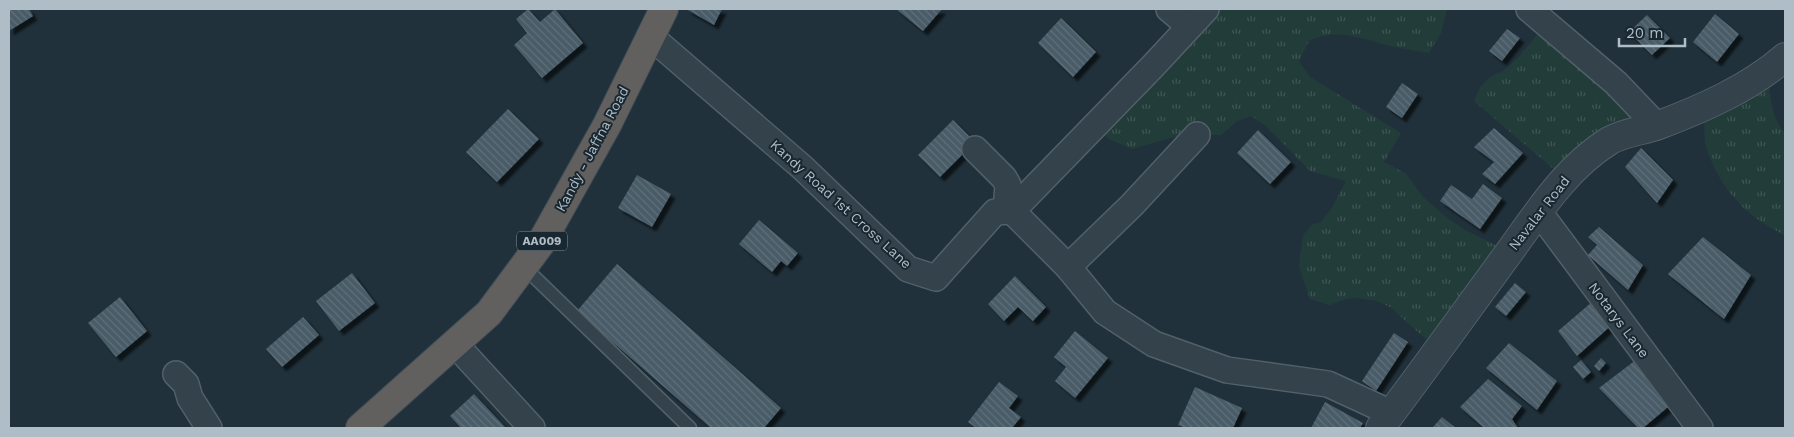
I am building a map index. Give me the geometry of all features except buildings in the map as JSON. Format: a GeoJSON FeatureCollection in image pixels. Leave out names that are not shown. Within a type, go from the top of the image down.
{"type":"FeatureCollection","features":[{"type":"Feature","properties":{"kind":"highway","name":"Kandy - Jaffna Road"},"geometry":{"type":"LineString","coordinates":[[360,428],[489,313],[541,243],[599,138],[664,9]]}},
{"type":"Feature","properties":{"kind":"street"},"geometry":{"type":"LineString","coordinates":[[1009,211],[1198,18],[1169,9]]}},
{"type":"Feature","properties":{"kind":"street"},"geometry":{"type":"LineString","coordinates":[[1529,9],[1616,83],[1657,126]]}},
{"type":"Feature","properties":{"kind":"street","name":"Kandy Road 1st Cross Lane"},"geometry":{"type":"LineString","coordinates":[[650,36],[803,168],[908,269],[936,278],[995,212],[1009,211]]}},
{"type":"Feature","properties":{"kind":"street","name":"Navalar Road"},"geometry":{"type":"LineString","coordinates":[[1386,421],[1564,178],[1610,140],[1657,126],[1704,107],[1768,72],[1785,57]]}},
{"type":"Feature","properties":{"kind":"street"},"geometry":{"type":"LineString","coordinates":[[1068,267],[1132,205],[1197,135]]}},
{"type":"Feature","properties":{"kind":"street"},"geometry":{"type":"LineString","coordinates":[[975,149],[1004,178],[1008,185],[1009,211],[1068,267],[1105,312],[1154,344],[1227,370],[1328,384],[1386,421]]}},
{"type":"Feature","properties":{"kind":"street","name":"Notarys Lane"},"geometry":{"type":"LineString","coordinates":[[1539,212],[1700,428]]}},
{"type":"Feature","properties":{"kind":"street"},"geometry":{"type":"LineString","coordinates":[[455,344],[532,428]]}},
{"type":"Feature","properties":{"kind":"street"},"geometry":{"type":"LineString","coordinates":[[176,374],[186,384],[190,398],[209,428]]}},
{"type":"Feature","properties":{"kind":"lane"},"geometry":{"type":"LineString","coordinates":[[523,266],[690,428]]}},
{"type":"Feature","properties":{"kind":"green space"},"geometry":{"type":"Polygon","coordinates":[[[1197,9],[1447,9],[1441,33],[1429,53],[1350,36],[1330,35],[1309,41],[1299,61],[1310,77],[1401,133],[1384,162],[1405,173],[1423,197],[1446,217],[1465,230],[1509,252],[1438,350],[1390,307],[1377,301],[1358,298],[1345,299],[1330,305],[1310,299],[1299,266],[1303,235],[1313,224],[1320,223],[1332,208],[1346,181],[1310,171],[1265,125],[1251,116],[1237,121],[1221,135],[1170,138],[1132,149],[1109,139],[1092,119],[1197,9]]]}},
{"type":"Feature","properties":{"kind":"green space"},"geometry":{"type":"Polygon","coordinates":[[[1546,24],[1657,126],[1564,178],[1474,101],[1480,87],[1490,77],[1503,71],[1518,58],[1546,24]]]}},
{"type":"Feature","properties":{"kind":"green space"},"geometry":{"type":"Polygon","coordinates":[[[1768,71],[1770,96],[1776,120],[1785,133],[1785,235],[1758,220],[1726,188],[1711,161],[1705,137],[1704,107],[1768,71]]]}}]}
